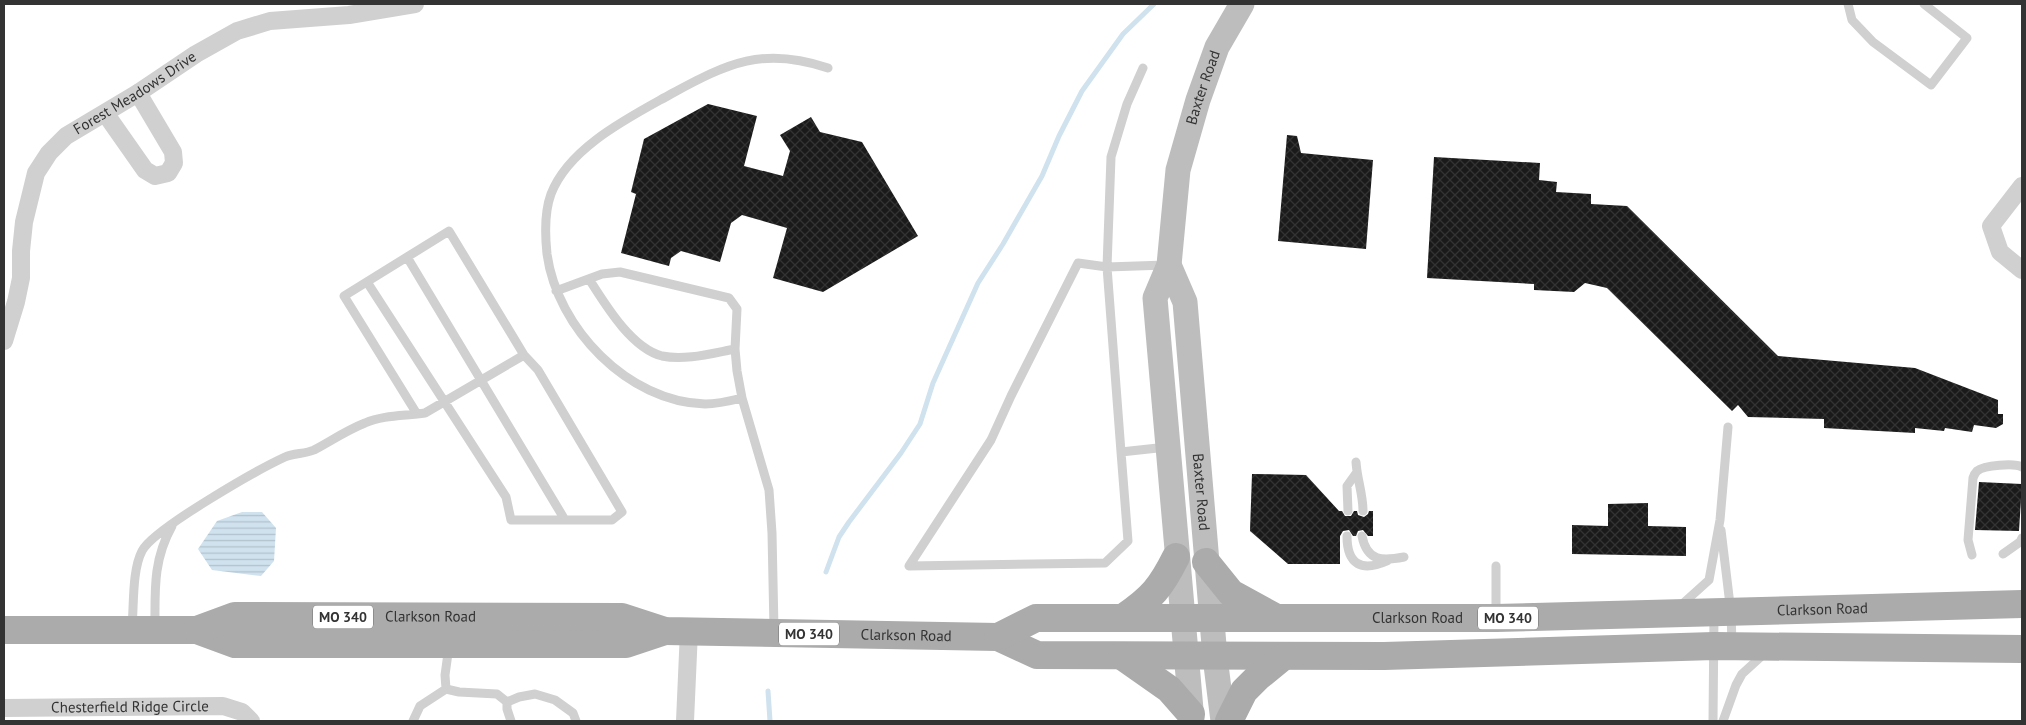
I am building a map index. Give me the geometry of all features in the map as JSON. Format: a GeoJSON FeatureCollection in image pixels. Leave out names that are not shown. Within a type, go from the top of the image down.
{"type":"FeatureCollection","features":[{"type":"Feature","properties":{"kind":"main road","name":"Baxter Road"},"geometry":{"type":"LineString","coordinates":[[1191,718],[1155,298],[1169,265],[1178,170],[1198,100],[1217,47],[1242,4]]}},
{"type":"Feature","properties":{"kind":"main road","name":"Baxter Road"},"geometry":{"type":"LineString","coordinates":[[1169,265],[1185,302],[1206,562],[1223,721]]}},
{"type":"Feature","properties":{"kind":"main road"},"geometry":{"type":"LineString","coordinates":[[1124,617],[1144,604],[1155,593],[1164,582],[1176,557]]}},
{"type":"Feature","properties":{"kind":"main road"},"geometry":{"type":"LineString","coordinates":[[1206,562],[1222,584],[1232,593],[1276,618]]}},
{"type":"Feature","properties":{"kind":"main road","name":"Clarkson Road"},"geometry":{"type":"LineString","coordinates":[[998,637],[1036,618],[1496,618],[2022,604]]}},
{"type":"Feature","properties":{"kind":"main road","name":"Clarkson Road"},"geometry":{"type":"LineString","coordinates":[[197,630],[235,616],[622,617],[677,631],[998,637],[1037,655],[1215,657],[1444,655],[1723,646],[2022,649]]}},
{"type":"Feature","properties":{"kind":"main road"},"geometry":{"type":"LineString","coordinates":[[449,644],[469,629],[491,617]]}},
{"type":"Feature","properties":{"kind":"main road","name":"Clarkson Road"},"geometry":{"type":"LineString","coordinates":[[4,630],[197,630],[236,644],[626,644],[677,631]]}},
{"type":"Feature","properties":{"kind":"main road"},"geometry":{"type":"LineString","coordinates":[[1122,656],[1169,689],[1191,718]]}},
{"type":"Feature","properties":{"kind":"main road"},"geometry":{"type":"LineString","coordinates":[[1229,721],[1244,691],[1284,656]]}},
{"type":"Feature","properties":{"kind":"street","name":"Forest Meadows Drive"},"geometry":{"type":"LineString","coordinates":[[4,341],[21,278],[24,222],[36,173],[49,153],[66,136],[138,93],[196,54],[237,31],[270,21],[349,15],[415,4]]}},
{"type":"Feature","properties":{"kind":"street"},"geometry":{"type":"LineString","coordinates":[[105,113],[145,170],[155,176],[168,173],[174,163],[173,152],[138,93]]}},
{"type":"Feature","properties":{"kind":"street"},"geometry":{"type":"LineString","coordinates":[[2022,186],[1991,226],[2000,252],[2022,270]]}},
{"type":"Feature","properties":{"kind":"street"},"geometry":{"type":"LineString","coordinates":[[677,631],[685,721]]}},
{"type":"Feature","properties":{"kind":"street","name":"Chesterfield Ridge Circle"},"geometry":{"type":"LineString","coordinates":[[4,708],[223,706],[242,712],[251,721]]}},
{"type":"Feature","properties":{"kind":"lane"},"geometry":{"type":"LineString","coordinates":[[1848,4],[1852,20],[1873,42],[1931,85],[1967,38],[1924,4]]}},
{"type":"Feature","properties":{"kind":"lane"},"geometry":{"type":"LineString","coordinates":[[742,398],[722,403],[690,402],[652,390],[630,378],[605,360],[586,341],[572,321],[556,291],[549,265],[546,243],[546,214],[551,194],[561,176],[578,156],[604,133],[712,72],[743,61],[764,58],[788,59],[813,63],[828,68]]}},
{"type":"Feature","properties":{"kind":"lane"},"geometry":{"type":"LineString","coordinates":[[1144,68],[1126,104],[1111,157],[1107,267],[1128,541],[1105,563],[909,566],[990,440],[1078,263],[1107,267],[1169,265]]}},
{"type":"Feature","properties":{"kind":"lane"},"geometry":{"type":"LineString","coordinates":[[367,282],[506,498],[511,520],[612,520],[622,512],[538,370],[524,355],[448,231],[344,296],[417,414]]}},
{"type":"Feature","properties":{"kind":"lane"},"geometry":{"type":"LineString","coordinates":[[407,257],[565,520]]}},
{"type":"Feature","properties":{"kind":"lane"},"geometry":{"type":"LineString","coordinates":[[556,291],[602,274],[620,272],[729,298],[737,309],[737,372],[742,398],[769,490],[774,633]]}},
{"type":"Feature","properties":{"kind":"lane"},"geometry":{"type":"LineString","coordinates":[[589,279],[612,314],[632,336],[650,350],[662,356],[676,357],[736,349]]}},
{"type":"Feature","properties":{"kind":"lane"},"geometry":{"type":"LineString","coordinates":[[143,630],[137,568],[142,550],[155,537],[259,470],[281,459],[312,451],[365,422],[386,417],[425,413],[524,355]]}},
{"type":"Feature","properties":{"kind":"lane"},"geometry":{"type":"LineString","coordinates":[[1672,614],[1709,580],[1720,520],[1728,427]]}},
{"type":"Feature","properties":{"kind":"lane"},"geometry":{"type":"LineString","coordinates":[[1121,452],[1167,446]]}},
{"type":"Feature","properties":{"kind":"lane"},"geometry":{"type":"LineString","coordinates":[[1356,462],[1363,495],[1363,511]]}},
{"type":"Feature","properties":{"kind":"lane"},"geometry":{"type":"LineString","coordinates":[[1972,555],[1968,540],[1973,478],[1976,472],[1982,468],[2017,464],[2022,467]]}},
{"type":"Feature","properties":{"kind":"lane"},"geometry":{"type":"LineString","coordinates":[[1348,510],[1347,486],[1357,472]]}},
{"type":"Feature","properties":{"kind":"lane"},"geometry":{"type":"LineString","coordinates":[[1713,721],[1723,646],[1720,520]]}},
{"type":"Feature","properties":{"kind":"lane"},"geometry":{"type":"LineString","coordinates":[[143,630],[155,588],[158,561],[164,541],[174,524]]}},
{"type":"Feature","properties":{"kind":"lane"},"geometry":{"type":"LineString","coordinates":[[1347,536],[1347,544],[1352,560],[1359,566],[1374,566],[1387,560],[1404,557]]}},
{"type":"Feature","properties":{"kind":"lane"},"geometry":{"type":"LineString","coordinates":[[1362,536],[1364,545],[1372,556],[1387,560]]}},
{"type":"Feature","properties":{"kind":"lane"},"geometry":{"type":"LineString","coordinates":[[2003,554],[2020,542],[2022,538]]}},
{"type":"Feature","properties":{"kind":"lane"},"geometry":{"type":"LineString","coordinates":[[1496,566],[1496,618]]}},
{"type":"Feature","properties":{"kind":"lane"},"geometry":{"type":"LineString","coordinates":[[1722,613],[1723,646]]}},
{"type":"Feature","properties":{"kind":"lane"},"geometry":{"type":"LineString","coordinates":[[446,689],[444,674],[449,644]]}},
{"type":"Feature","properties":{"kind":"lane"},"geometry":{"type":"LineString","coordinates":[[1724,721],[1733,691],[1742,674],[1771,647]]}},
{"type":"Feature","properties":{"kind":"lane"},"geometry":{"type":"LineString","coordinates":[[413,721],[420,706],[446,689],[459,692],[497,694],[507,702]]}},
{"type":"Feature","properties":{"kind":"lane"},"geometry":{"type":"LineString","coordinates":[[507,702],[519,697],[535,694],[555,700],[573,713],[576,721]]}},
{"type":"Feature","properties":{"kind":"lane"},"geometry":{"type":"LineString","coordinates":[[507,702],[511,721]]}},
{"type":"Feature","properties":{"kind":"water"},"geometry":{"type":"Polygon","coordinates":[[[242,512],[262,512],[276,528],[274,561],[261,576],[212,570],[198,549],[217,521],[242,512]]]}},
{"type":"Feature","properties":{"kind":"building"},"geometry":{"type":"Polygon","coordinates":[[[708,104],[757,116],[744,166],[783,176],[790,151],[780,135],[811,117],[820,132],[862,142],[918,236],[823,292],[773,278],[787,228],[742,215],[731,223],[720,262],[681,251],[671,258],[669,266],[621,253],[636,194],[631,192],[644,139],[708,104]]]}},
{"type":"Feature","properties":{"kind":"building"},"geometry":{"type":"Polygon","coordinates":[[[1287,135],[1297,136],[1301,153],[1373,160],[1366,249],[1278,241],[1287,135]]]}},
{"type":"Feature","properties":{"kind":"building"},"geometry":{"type":"Polygon","coordinates":[[[1434,157],[1540,163],[1539,180],[1557,182],[1556,192],[1591,194],[1591,204],[1627,206],[1778,356],[1915,368],[1998,400],[1998,414],[2003,414],[2003,424],[1996,428],[1974,425],[1972,432],[1945,428],[1944,431],[1915,428],[1915,433],[1824,428],[1824,419],[1748,417],[1738,405],[1732,411],[1607,288],[1585,283],[1574,292],[1534,290],[1534,284],[1427,278],[1434,157]]]}},
{"type":"Feature","properties":{"kind":"building"},"geometry":{"type":"Polygon","coordinates":[[[1252,474],[1306,475],[1345,516],[1351,516],[1354,511],[1357,511],[1358,515],[1364,517],[1369,511],[1373,511],[1373,536],[1368,536],[1363,530],[1358,531],[1356,536],[1353,536],[1349,530],[1343,531],[1340,536],[1340,564],[1288,564],[1250,531],[1252,474]]]}},
{"type":"Feature","properties":{"kind":"building"},"geometry":{"type":"Polygon","coordinates":[[[1979,482],[2022,484],[2019,531],[1975,530],[1979,482]]]}},
{"type":"Feature","properties":{"kind":"building"},"geometry":{"type":"Polygon","coordinates":[[[1648,503],[1648,526],[1686,527],[1686,556],[1572,554],[1572,525],[1608,526],[1608,504],[1648,503]]]}},
{"type":"Feature","properties":{"kind":"waterway"},"geometry":{"type":"LineString","coordinates":[[826,572],[839,537],[920,424],[933,383],[978,283],[1042,176],[1059,136],[1082,91],[1123,34],[1154,4]]}},
{"type":"Feature","properties":{"kind":"waterway"},"geometry":{"type":"LineString","coordinates":[[768,691],[770,721]]}}]}
